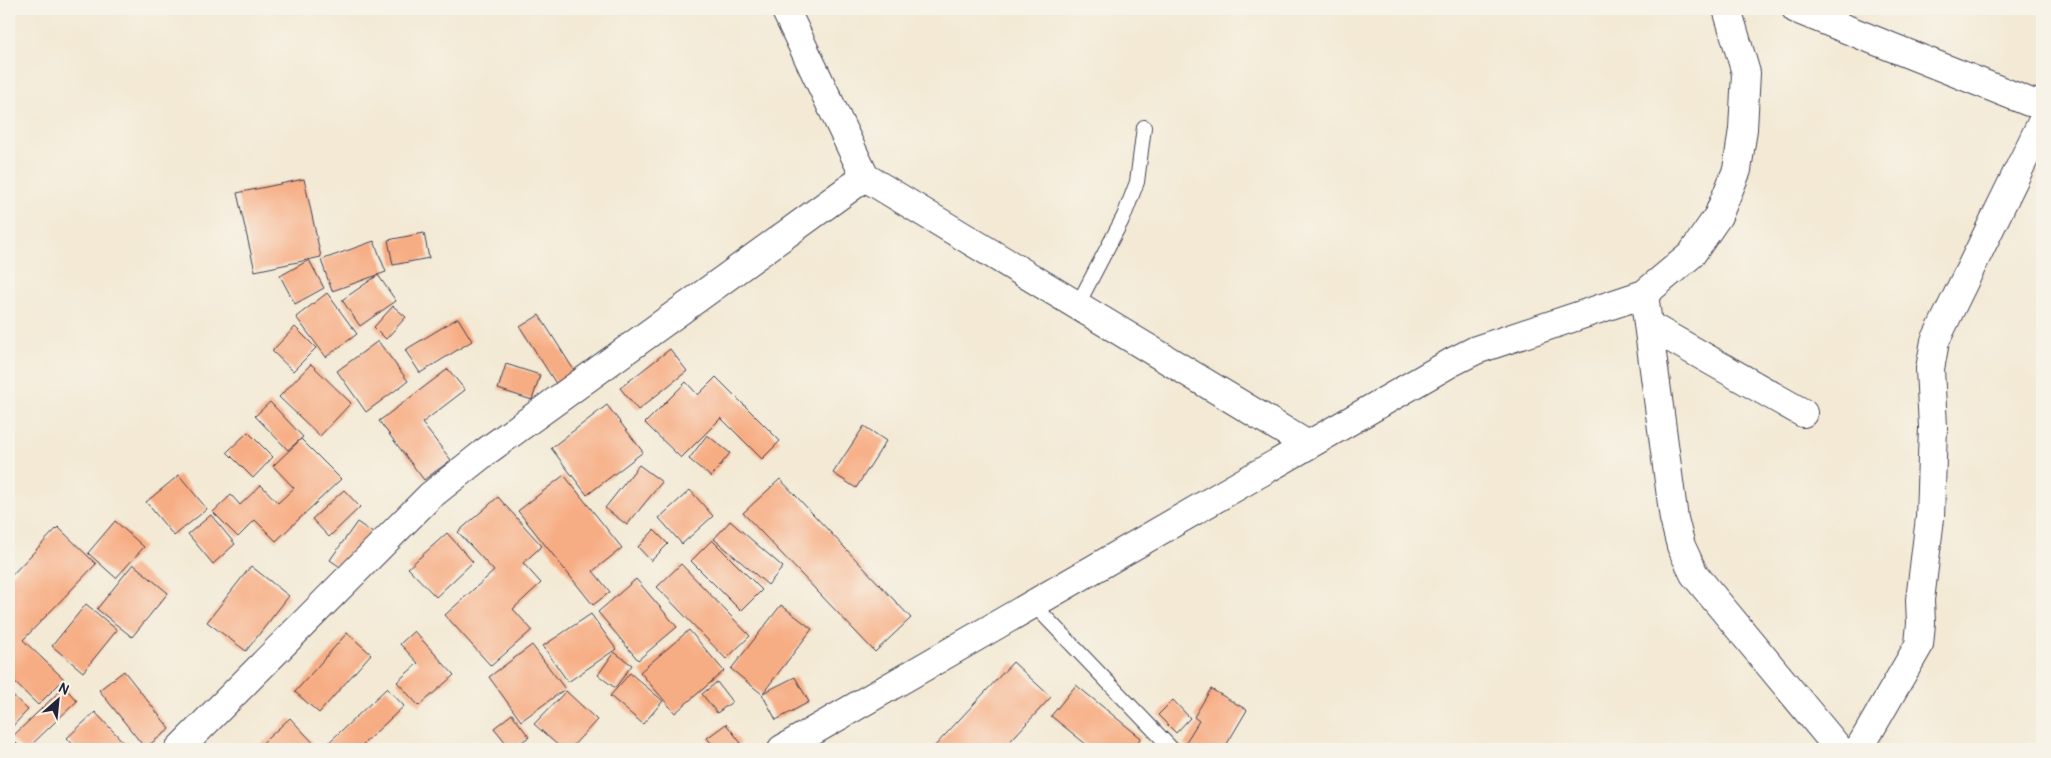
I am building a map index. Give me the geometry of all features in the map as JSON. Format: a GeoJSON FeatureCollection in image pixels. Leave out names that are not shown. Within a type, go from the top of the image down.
{"type":"FeatureCollection","features":[{"type":"Feature","properties":{"kind":"street"},"geometry":{"type":"LineString","coordinates":[[785,9],[865,177],[1308,445]]}},
{"type":"Feature","properties":{"kind":"street"},"geometry":{"type":"LineString","coordinates":[[782,749],[1476,350],[1644,294],[1692,255],[1718,216],[1737,170],[1743,129],[1746,73],[1726,9]]}},
{"type":"Feature","properties":{"kind":"street"},"geometry":{"type":"LineString","coordinates":[[1796,9],[2029,102],[2042,104]]}},
{"type":"Feature","properties":{"kind":"street"},"geometry":{"type":"LineString","coordinates":[[1859,749],[1919,645],[1921,623],[1920,600],[1930,518],[1934,427],[1930,369],[1935,341],[2042,122]]}},
{"type":"Feature","properties":{"kind":"street"},"geometry":{"type":"LineString","coordinates":[[179,749],[430,496],[484,452],[865,177]]}},
{"type":"Feature","properties":{"kind":"street"},"geometry":{"type":"LineString","coordinates":[[1644,294],[1674,519],[1681,546],[1694,574],[1838,749]]}},
{"type":"Feature","properties":{"kind":"street"},"geometry":{"type":"LineString","coordinates":[[1648,325],[1803,413]]}},
{"type":"Feature","properties":{"kind":"lane"},"geometry":{"type":"LineString","coordinates":[[1077,306],[1124,216],[1137,182],[1144,127]]}},
{"type":"Feature","properties":{"kind":"lane"},"geometry":{"type":"LineString","coordinates":[[1033,604],[1172,749]]}},
{"type":"Feature","properties":{"kind":"building"},"geometry":{"type":"Polygon","coordinates":[[[304,179],[321,257],[255,271],[237,193],[304,179]]]}},
{"type":"Feature","properties":{"kind":"building"},"geometry":{"type":"Polygon","coordinates":[[[424,233],[429,258],[393,265],[388,240],[424,233]]]}},
{"type":"Feature","properties":{"kind":"building"},"geometry":{"type":"Polygon","coordinates":[[[374,241],[386,272],[332,291],[321,260],[374,241]]]}},
{"type":"Feature","properties":{"kind":"building"},"geometry":{"type":"Polygon","coordinates":[[[309,260],[324,288],[295,304],[280,276],[309,260]]]}},
{"type":"Feature","properties":{"kind":"building"},"geometry":{"type":"Polygon","coordinates":[[[378,275],[396,301],[360,326],[342,300],[378,275]]]}},
{"type":"Feature","properties":{"kind":"building"},"geometry":{"type":"Polygon","coordinates":[[[327,293],[357,334],[326,357],[296,317],[327,293]]]}},
{"type":"Feature","properties":{"kind":"building"},"geometry":{"type":"Polygon","coordinates":[[[393,306],[406,317],[386,339],[374,327],[393,306]]]}},
{"type":"Feature","properties":{"kind":"building"},"geometry":{"type":"Polygon","coordinates":[[[539,315],[579,378],[560,390],[520,327],[539,315]]]}},
{"type":"Feature","properties":{"kind":"building"},"geometry":{"type":"Polygon","coordinates":[[[458,318],[472,341],[420,373],[405,350],[458,318]]]}},
{"type":"Feature","properties":{"kind":"building"},"geometry":{"type":"Polygon","coordinates":[[[295,327],[316,348],[293,371],[272,351],[295,327]]]}},
{"type":"Feature","properties":{"kind":"building"},"geometry":{"type":"Polygon","coordinates":[[[378,341],[408,381],[366,412],[337,371],[378,341]]]}},
{"type":"Feature","properties":{"kind":"building"},"geometry":{"type":"Polygon","coordinates":[[[670,349],[687,371],[638,410],[620,388],[670,349]]]}},
{"type":"Feature","properties":{"kind":"building"},"geometry":{"type":"Polygon","coordinates":[[[311,364],[351,403],[320,436],[279,397],[311,364]]]}},
{"type":"Feature","properties":{"kind":"building"},"geometry":{"type":"Polygon","coordinates":[[[506,364],[540,375],[532,400],[498,389],[506,364]]]}},
{"type":"Feature","properties":{"kind":"building"},"geometry":{"type":"Polygon","coordinates":[[[448,369],[465,390],[422,423],[451,460],[424,480],[379,421],[448,369]]]}},
{"type":"Feature","properties":{"kind":"building"},"geometry":{"type":"Polygon","coordinates":[[[716,377],[780,441],[762,459],[721,418],[681,458],[645,423],[686,382],[698,395],[716,377]]]}},
{"type":"Feature","properties":{"kind":"building"},"geometry":{"type":"Polygon","coordinates":[[[270,402],[303,437],[288,450],[255,416],[270,402]]]}},
{"type":"Feature","properties":{"kind":"building"},"geometry":{"type":"Polygon","coordinates":[[[607,405],[643,452],[587,495],[551,448],[607,405]]]}},
{"type":"Feature","properties":{"kind":"building"},"geometry":{"type":"Polygon","coordinates":[[[864,426],[886,441],[856,488],[833,473],[864,426]]]}},
{"type":"Feature","properties":{"kind":"building"},"geometry":{"type":"Polygon","coordinates":[[[248,432],[273,457],[253,478],[227,452],[248,432]]]}},
{"type":"Feature","properties":{"kind":"building"},"geometry":{"type":"Polygon","coordinates":[[[707,435],[730,453],[711,477],[689,459],[707,435]]]}},
{"type":"Feature","properties":{"kind":"building"},"geometry":{"type":"Polygon","coordinates":[[[301,439],[341,479],[276,541],[255,520],[238,537],[213,512],[231,495],[240,505],[261,485],[278,503],[294,488],[273,466],[301,439]]]}},
{"type":"Feature","properties":{"kind":"building"},"geometry":{"type":"Polygon","coordinates":[[[639,465],[662,482],[627,525],[605,508],[639,465]]]}},
{"type":"Feature","properties":{"kind":"building"},"geometry":{"type":"Polygon","coordinates":[[[179,475],[207,509],[174,536],[146,502],[179,475]]]}},
{"type":"Feature","properties":{"kind":"building"},"geometry":{"type":"Polygon","coordinates":[[[564,475],[622,548],[593,571],[610,592],[593,605],[518,511],[564,475]]]}},
{"type":"Feature","properties":{"kind":"building"},"geometry":{"type":"Polygon","coordinates":[[[780,479],[911,618],[875,652],[743,513],[780,479]]]}},
{"type":"Feature","properties":{"kind":"building"},"geometry":{"type":"Polygon","coordinates":[[[344,490],[360,507],[329,537],[312,519],[344,490]]]}},
{"type":"Feature","properties":{"kind":"building"},"geometry":{"type":"Polygon","coordinates":[[[690,490],[713,516],[682,544],[659,518],[690,490]]]}},
{"type":"Feature","properties":{"kind":"building"},"geometry":{"type":"Polygon","coordinates":[[[498,497],[542,546],[523,563],[541,583],[513,609],[532,630],[491,666],[445,615],[494,571],[458,532],[498,497]]]}},
{"type":"Feature","properties":{"kind":"building"},"geometry":{"type":"Polygon","coordinates":[[[211,515],[235,544],[213,564],[188,534],[211,515]]]}},
{"type":"Feature","properties":{"kind":"building"},"geometry":{"type":"Polygon","coordinates":[[[115,521],[144,547],[116,578],[88,553],[115,521]]]}},
{"type":"Feature","properties":{"kind":"building"},"geometry":{"type":"Polygon","coordinates":[[[730,521],[783,567],[768,585],[714,539],[730,521]]]}},
{"type":"Feature","properties":{"kind":"building"},"geometry":{"type":"Polygon","coordinates":[[[357,522],[379,537],[352,575],[330,560],[357,522]]]}},
{"type":"Feature","properties":{"kind":"building"},"geometry":{"type":"Polygon","coordinates":[[[58,527],[96,564],[23,640],[64,679],[38,705],[9,677],[9,578],[58,527]]]}},
{"type":"Feature","properties":{"kind":"building"},"geometry":{"type":"Polygon","coordinates":[[[654,530],[668,544],[651,561],[638,547],[654,530]]]}},
{"type":"Feature","properties":{"kind":"building"},"geometry":{"type":"Polygon","coordinates":[[[447,533],[473,562],[436,597],[408,568],[447,533]]]}},
{"type":"Feature","properties":{"kind":"building"},"geometry":{"type":"Polygon","coordinates":[[[712,540],[762,590],[741,611],[691,561],[712,540]]]}},
{"type":"Feature","properties":{"kind":"building"},"geometry":{"type":"Polygon","coordinates":[[[133,564],[168,593],[132,637],[97,609],[133,564]]]}},
{"type":"Feature","properties":{"kind":"building"},"geometry":{"type":"Polygon","coordinates":[[[681,564],[750,636],[726,659],[657,587],[681,564]]]}},
{"type":"Feature","properties":{"kind":"building"},"geometry":{"type":"Polygon","coordinates":[[[251,566],[289,596],[246,651],[207,622],[251,566]]]}},
{"type":"Feature","properties":{"kind":"building"},"geometry":{"type":"Polygon","coordinates":[[[636,579],[677,627],[638,660],[598,612],[636,579]]]}},
{"type":"Feature","properties":{"kind":"building"},"geometry":{"type":"Polygon","coordinates":[[[86,604],[117,630],[83,672],[52,646],[86,604]]]}},
{"type":"Feature","properties":{"kind":"building"},"geometry":{"type":"Polygon","coordinates":[[[781,605],[812,629],[763,693],[795,677],[809,702],[776,720],[762,694],[731,669],[781,605]]]}},
{"type":"Feature","properties":{"kind":"building"},"geometry":{"type":"Polygon","coordinates":[[[591,614],[616,649],[568,682],[543,646],[591,614]]]}},
{"type":"Feature","properties":{"kind":"building"},"geometry":{"type":"Polygon","coordinates":[[[689,630],[724,671],[675,713],[640,672],[689,630]]]}},
{"type":"Feature","properties":{"kind":"building"},"geometry":{"type":"Polygon","coordinates":[[[414,631],[454,675],[419,706],[397,682],[418,663],[400,644],[414,631]]]}},
{"type":"Feature","properties":{"kind":"building"},"geometry":{"type":"Polygon","coordinates":[[[347,633],[371,654],[319,713],[295,692],[347,633]]]}},
{"type":"Feature","properties":{"kind":"building"},"geometry":{"type":"Polygon","coordinates":[[[532,645],[565,689],[521,721],[489,677],[532,645]]]}},
{"type":"Feature","properties":{"kind":"building"},"geometry":{"type":"Polygon","coordinates":[[[614,652],[632,665],[615,688],[598,675],[614,652]]]}},
{"type":"Feature","properties":{"kind":"building"},"geometry":{"type":"Polygon","coordinates":[[[1013,662],[1051,697],[1003,749],[932,749],[1013,662]]]}},
{"type":"Feature","properties":{"kind":"building"},"geometry":{"type":"Polygon","coordinates":[[[124,671],[170,729],[145,748],[99,690],[124,671]]]}},
{"type":"Feature","properties":{"kind":"building"},"geometry":{"type":"Polygon","coordinates":[[[630,673],[663,701],[643,724],[610,696],[630,673]]]}},
{"type":"Feature","properties":{"kind":"building"},"geometry":{"type":"Polygon","coordinates":[[[717,682],[732,702],[717,713],[702,694],[717,682]]]}},
{"type":"Feature","properties":{"kind":"building"},"geometry":{"type":"Polygon","coordinates":[[[1076,685],[1141,738],[1132,749],[1092,749],[1051,716],[1076,685]]]}},
{"type":"Feature","properties":{"kind":"building"},"geometry":{"type":"Polygon","coordinates":[[[64,687],[77,701],[27,749],[22,749],[11,738],[64,687]]]}},
{"type":"Feature","properties":{"kind":"building"},"geometry":{"type":"Polygon","coordinates":[[[387,688],[404,706],[358,749],[331,749],[326,745],[387,688]]]}},
{"type":"Feature","properties":{"kind":"building"},"geometry":{"type":"Polygon","coordinates":[[[1211,689],[1247,710],[1224,749],[1192,749],[1184,745],[1199,721],[1194,717],[1211,689]]]}},
{"type":"Feature","properties":{"kind":"building"},"geometry":{"type":"Polygon","coordinates":[[[566,691],[597,720],[570,749],[562,749],[534,724],[566,691]]]}},
{"type":"Feature","properties":{"kind":"building"},"geometry":{"type":"Polygon","coordinates":[[[9,692],[28,710],[9,730],[9,692]]]}},
{"type":"Feature","properties":{"kind":"building"},"geometry":{"type":"Polygon","coordinates":[[[1173,700],[1190,718],[1176,733],[1158,715],[1173,700]]]}},
{"type":"Feature","properties":{"kind":"building"},"geometry":{"type":"Polygon","coordinates":[[[95,712],[130,749],[77,749],[67,738],[95,712]]]}},
{"type":"Feature","properties":{"kind":"building"},"geometry":{"type":"Polygon","coordinates":[[[512,714],[529,737],[511,749],[494,728],[512,714]]]}},
{"type":"Feature","properties":{"kind":"building"},"geometry":{"type":"Polygon","coordinates":[[[290,718],[319,749],[256,749],[290,718]]]}},
{"type":"Feature","properties":{"kind":"building"},"geometry":{"type":"Polygon","coordinates":[[[726,724],[741,743],[733,749],[716,749],[707,738],[726,724]]]}}]}
